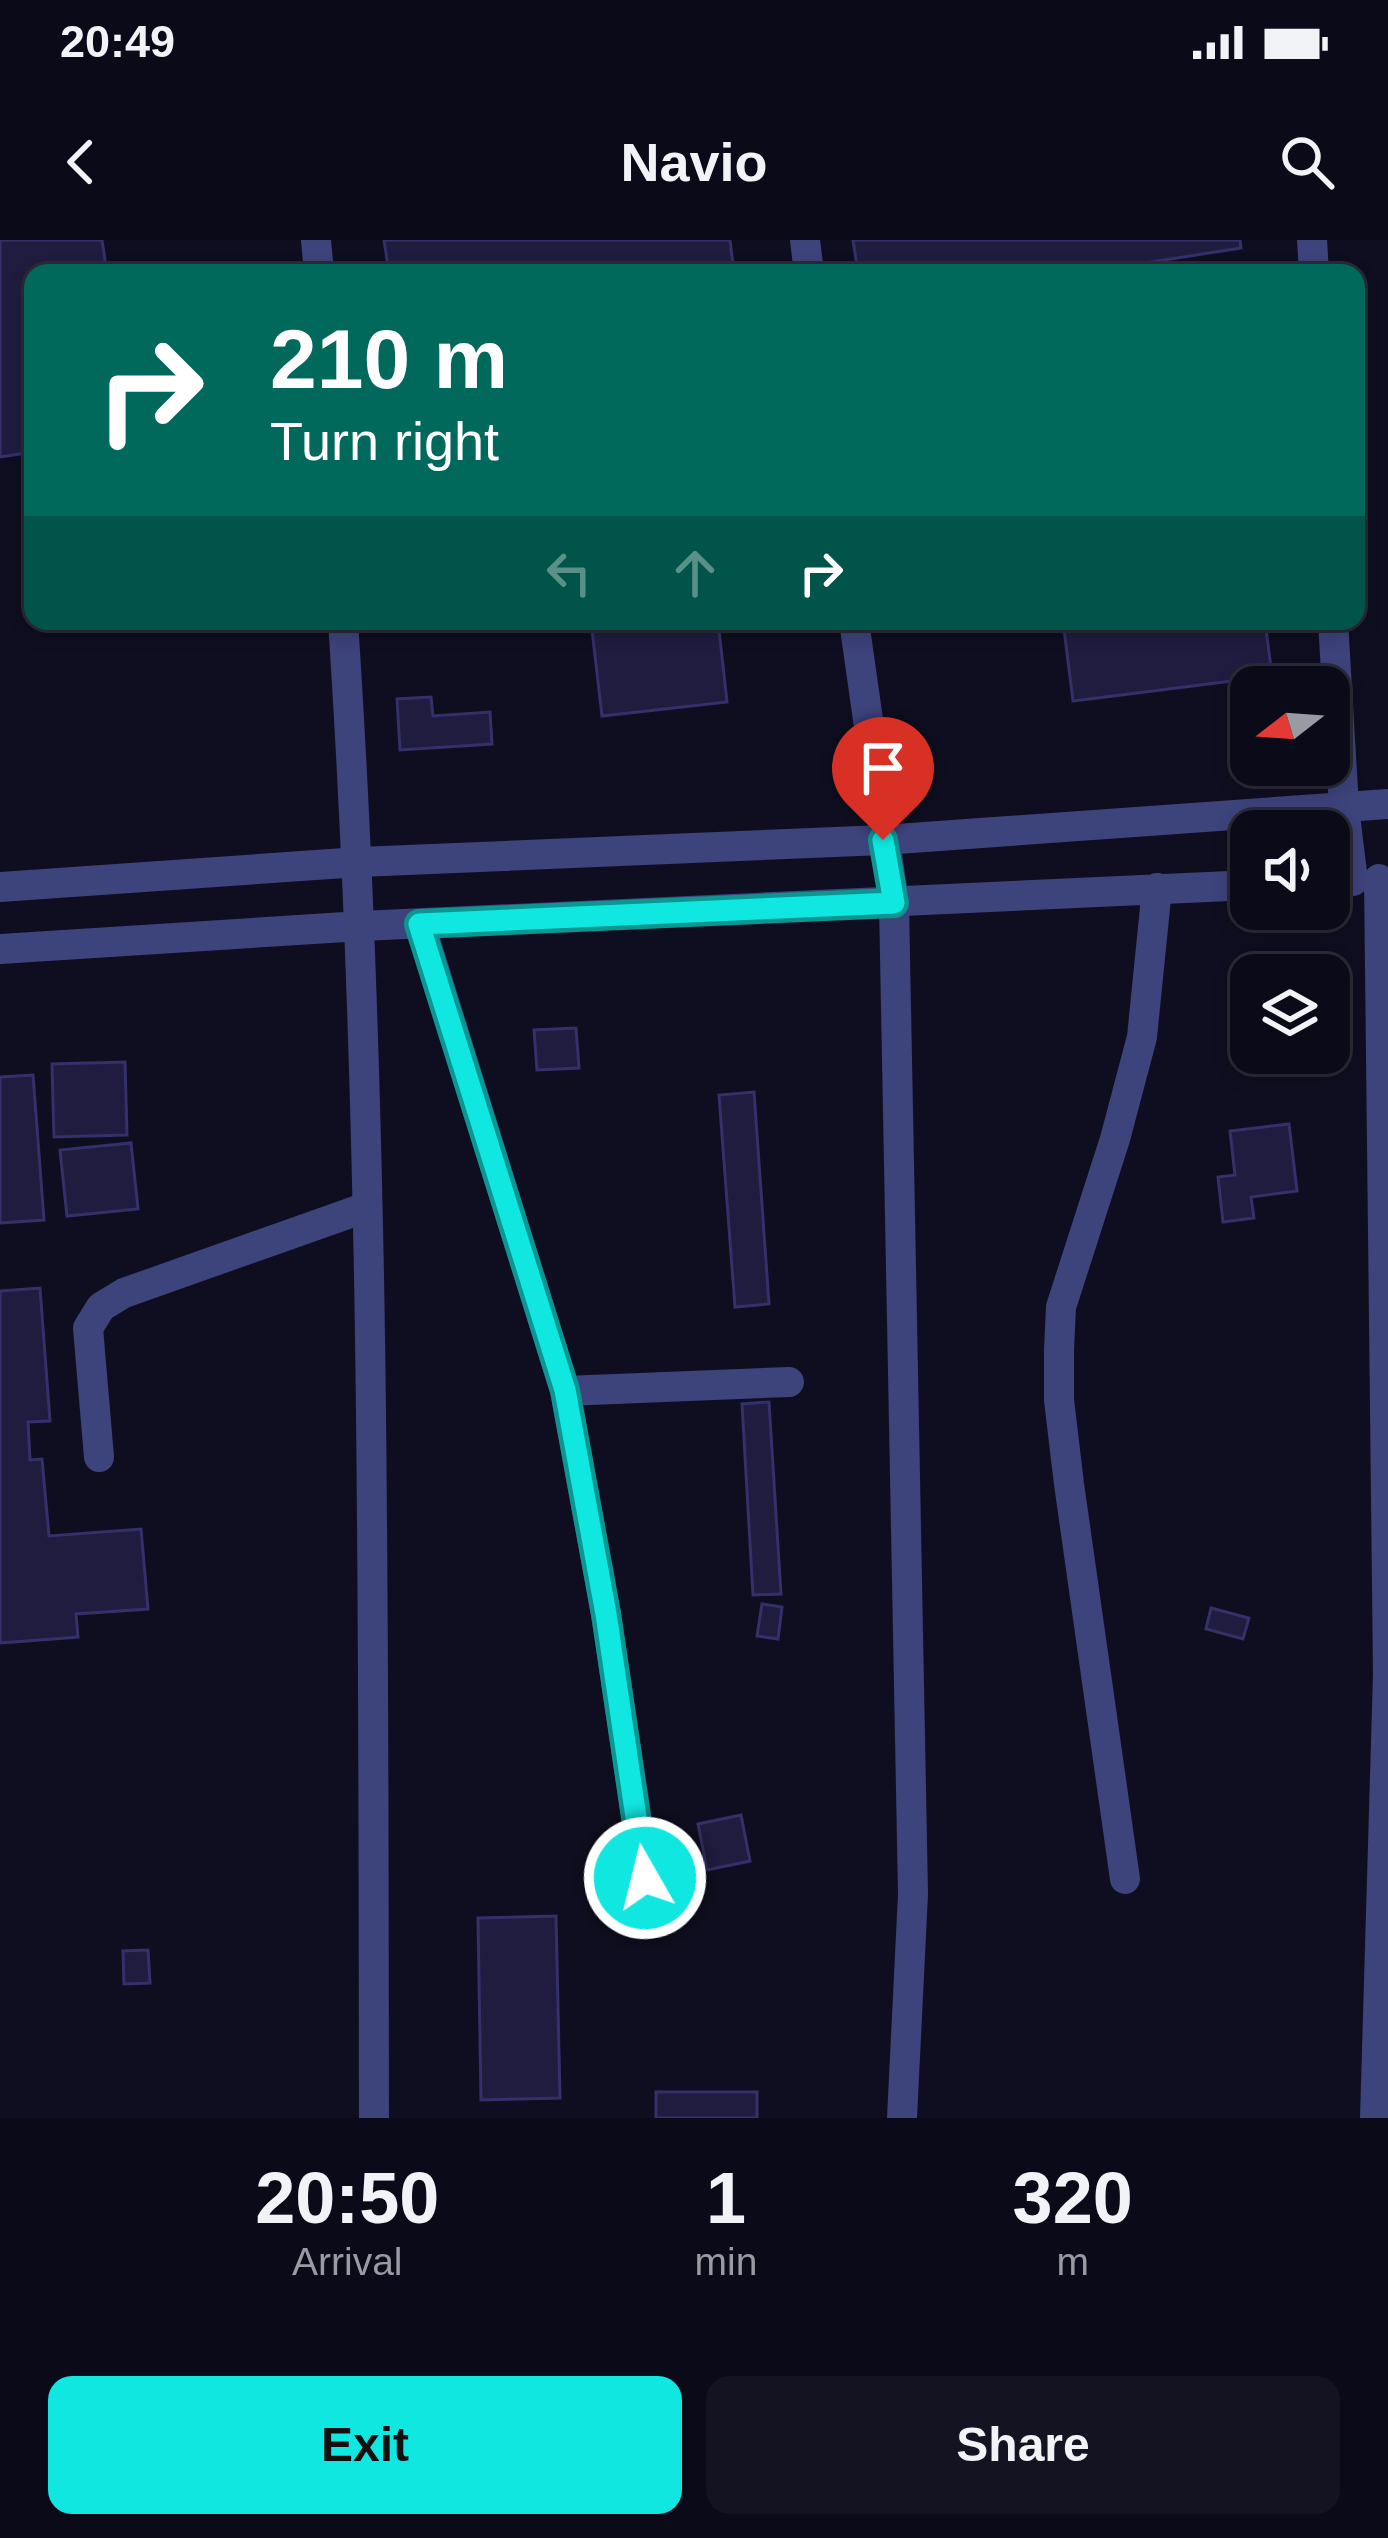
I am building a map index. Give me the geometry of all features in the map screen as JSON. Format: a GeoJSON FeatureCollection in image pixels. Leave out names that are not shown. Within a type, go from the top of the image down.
{"type":"FeatureCollection","features":[{"type":"Feature","properties":{"kind":"street"},"geometry":{"type":"LineString","coordinates":[[344,630],[359,862],[373,1457],[374,2118]]}},
{"type":"Feature","properties":{"kind":"street"},"geometry":{"type":"LineString","coordinates":[[855,630],[894,903],[913,1894],[902,2118]]}},
{"type":"Feature","properties":{"kind":"street"},"geometry":{"type":"LineString","coordinates":[[1334,630],[1344,807],[1362,880],[1388,1674],[1375,2118]]}},
{"type":"Feature","properties":{"kind":"street"},"geometry":{"type":"LineString","coordinates":[[0,886],[359,862],[883,840],[1388,805]]}},
{"type":"Feature","properties":{"kind":"street"},"geometry":{"type":"LineString","coordinates":[[0,949],[361,926],[1230,885]]}},
{"type":"Feature","properties":{"kind":"street"},"geometry":{"type":"LineString","coordinates":[[1125,1879],[1069,1484],[1059,1400],[1059,1350],[1061,1307],[1115,1139],[1142,1036],[1157,887]]}},
{"type":"Feature","properties":{"kind":"street"},"geometry":{"type":"LineString","coordinates":[[419,924],[565,1390],[606,1614],[652,1922]]}},
{"type":"Feature","properties":{"kind":"street"},"geometry":{"type":"LineString","coordinates":[[100,1457],[88,1328],[101,1307],[124,1293],[367,1207]]}},
{"type":"Feature","properties":{"kind":"street"},"geometry":{"type":"LineString","coordinates":[[565,1390],[789,1382]]}},
{"type":"Feature","properties":{"kind":"building"},"geometry":{"type":"Polygon","coordinates":[[[0,240],[102,240],[106,264],[24,264],[24,453],[0,457],[0,240]]]}},
{"type":"Feature","properties":{"kind":"building"},"geometry":{"type":"Polygon","coordinates":[[[384,240],[730,240],[733,264],[388,264],[384,240]]]}},
{"type":"Feature","properties":{"kind":"building"},"geometry":{"type":"Polygon","coordinates":[[[853,240],[1240,240],[1241,248],[1139,264],[857,264],[853,240]]]}},
{"type":"Feature","properties":{"kind":"building"},"geometry":{"type":"Polygon","coordinates":[[[592,630],[719,630],[727,702],[602,716],[592,630]]]}},
{"type":"Feature","properties":{"kind":"building"},"geometry":{"type":"Polygon","coordinates":[[[1064,630],[1266,630],[1271,666],[1230,666],[1230,681],[1073,701],[1064,630]]]}},
{"type":"Feature","properties":{"kind":"building"},"geometry":{"type":"Polygon","coordinates":[[[431,697],[433,716],[490,712],[492,744],[400,750],[397,699],[431,697]]]}},
{"type":"Feature","properties":{"kind":"building"},"geometry":{"type":"Polygon","coordinates":[[[576,1028],[579,1068],[537,1070],[534,1030],[576,1028]]]}},
{"type":"Feature","properties":{"kind":"building"},"geometry":{"type":"Polygon","coordinates":[[[125,1062],[127,1135],[54,1137],[52,1064],[125,1062]]]}},
{"type":"Feature","properties":{"kind":"building"},"geometry":{"type":"Polygon","coordinates":[[[33,1075],[44,1220],[0,1223],[0,1077],[33,1075]]]}},
{"type":"Feature","properties":{"kind":"building"},"geometry":{"type":"Polygon","coordinates":[[[754,1092],[769,1304],[735,1307],[719,1095],[754,1092]]]}},
{"type":"Feature","properties":{"kind":"building"},"geometry":{"type":"Polygon","coordinates":[[[1289,1124],[1297,1191],[1251,1197],[1254,1218],[1223,1222],[1218,1177],[1235,1175],[1230,1131],[1289,1124]]]}},
{"type":"Feature","properties":{"kind":"building"},"geometry":{"type":"Polygon","coordinates":[[[131,1143],[138,1209],[67,1216],[60,1150],[131,1143]]]}},
{"type":"Feature","properties":{"kind":"building"},"geometry":{"type":"Polygon","coordinates":[[[40,1288],[50,1421],[28,1422],[30,1460],[42,1459],[49,1536],[141,1529],[148,1609],[76,1614],[78,1637],[0,1643],[0,1291],[40,1288]]]}},
{"type":"Feature","properties":{"kind":"building"},"geometry":{"type":"Polygon","coordinates":[[[769,1402],[781,1594],[753,1595],[742,1404],[769,1402]]]}},
{"type":"Feature","properties":{"kind":"building"},"geometry":{"type":"Polygon","coordinates":[[[762,1604],[782,1607],[778,1639],[757,1636],[762,1604]]]}},
{"type":"Feature","properties":{"kind":"building"},"geometry":{"type":"Polygon","coordinates":[[[1211,1608],[1249,1618],[1243,1639],[1206,1629],[1211,1608]]]}},
{"type":"Feature","properties":{"kind":"building"},"geometry":{"type":"Polygon","coordinates":[[[741,1815],[750,1861],[707,1870],[698,1824],[741,1815]]]}},
{"type":"Feature","properties":{"kind":"building"},"geometry":{"type":"Polygon","coordinates":[[[556,1916],[560,2098],[481,2100],[478,1918],[556,1916]]]}},
{"type":"Feature","properties":{"kind":"building"},"geometry":{"type":"Polygon","coordinates":[[[148,1950],[150,1983],[124,1984],[123,1951],[148,1950]]]}},
{"type":"Feature","properties":{"kind":"building"},"geometry":{"type":"Polygon","coordinates":[[[656,2092],[757,2092],[757,2118],[656,2118],[656,2092]]]}},
{"type":"Feature","properties":{"kind":"route"},"geometry":{"type":"LineString","coordinates":[[645,1878],[606,1614],[565,1390],[419,924],[894,903],[883,840]]}}]}
